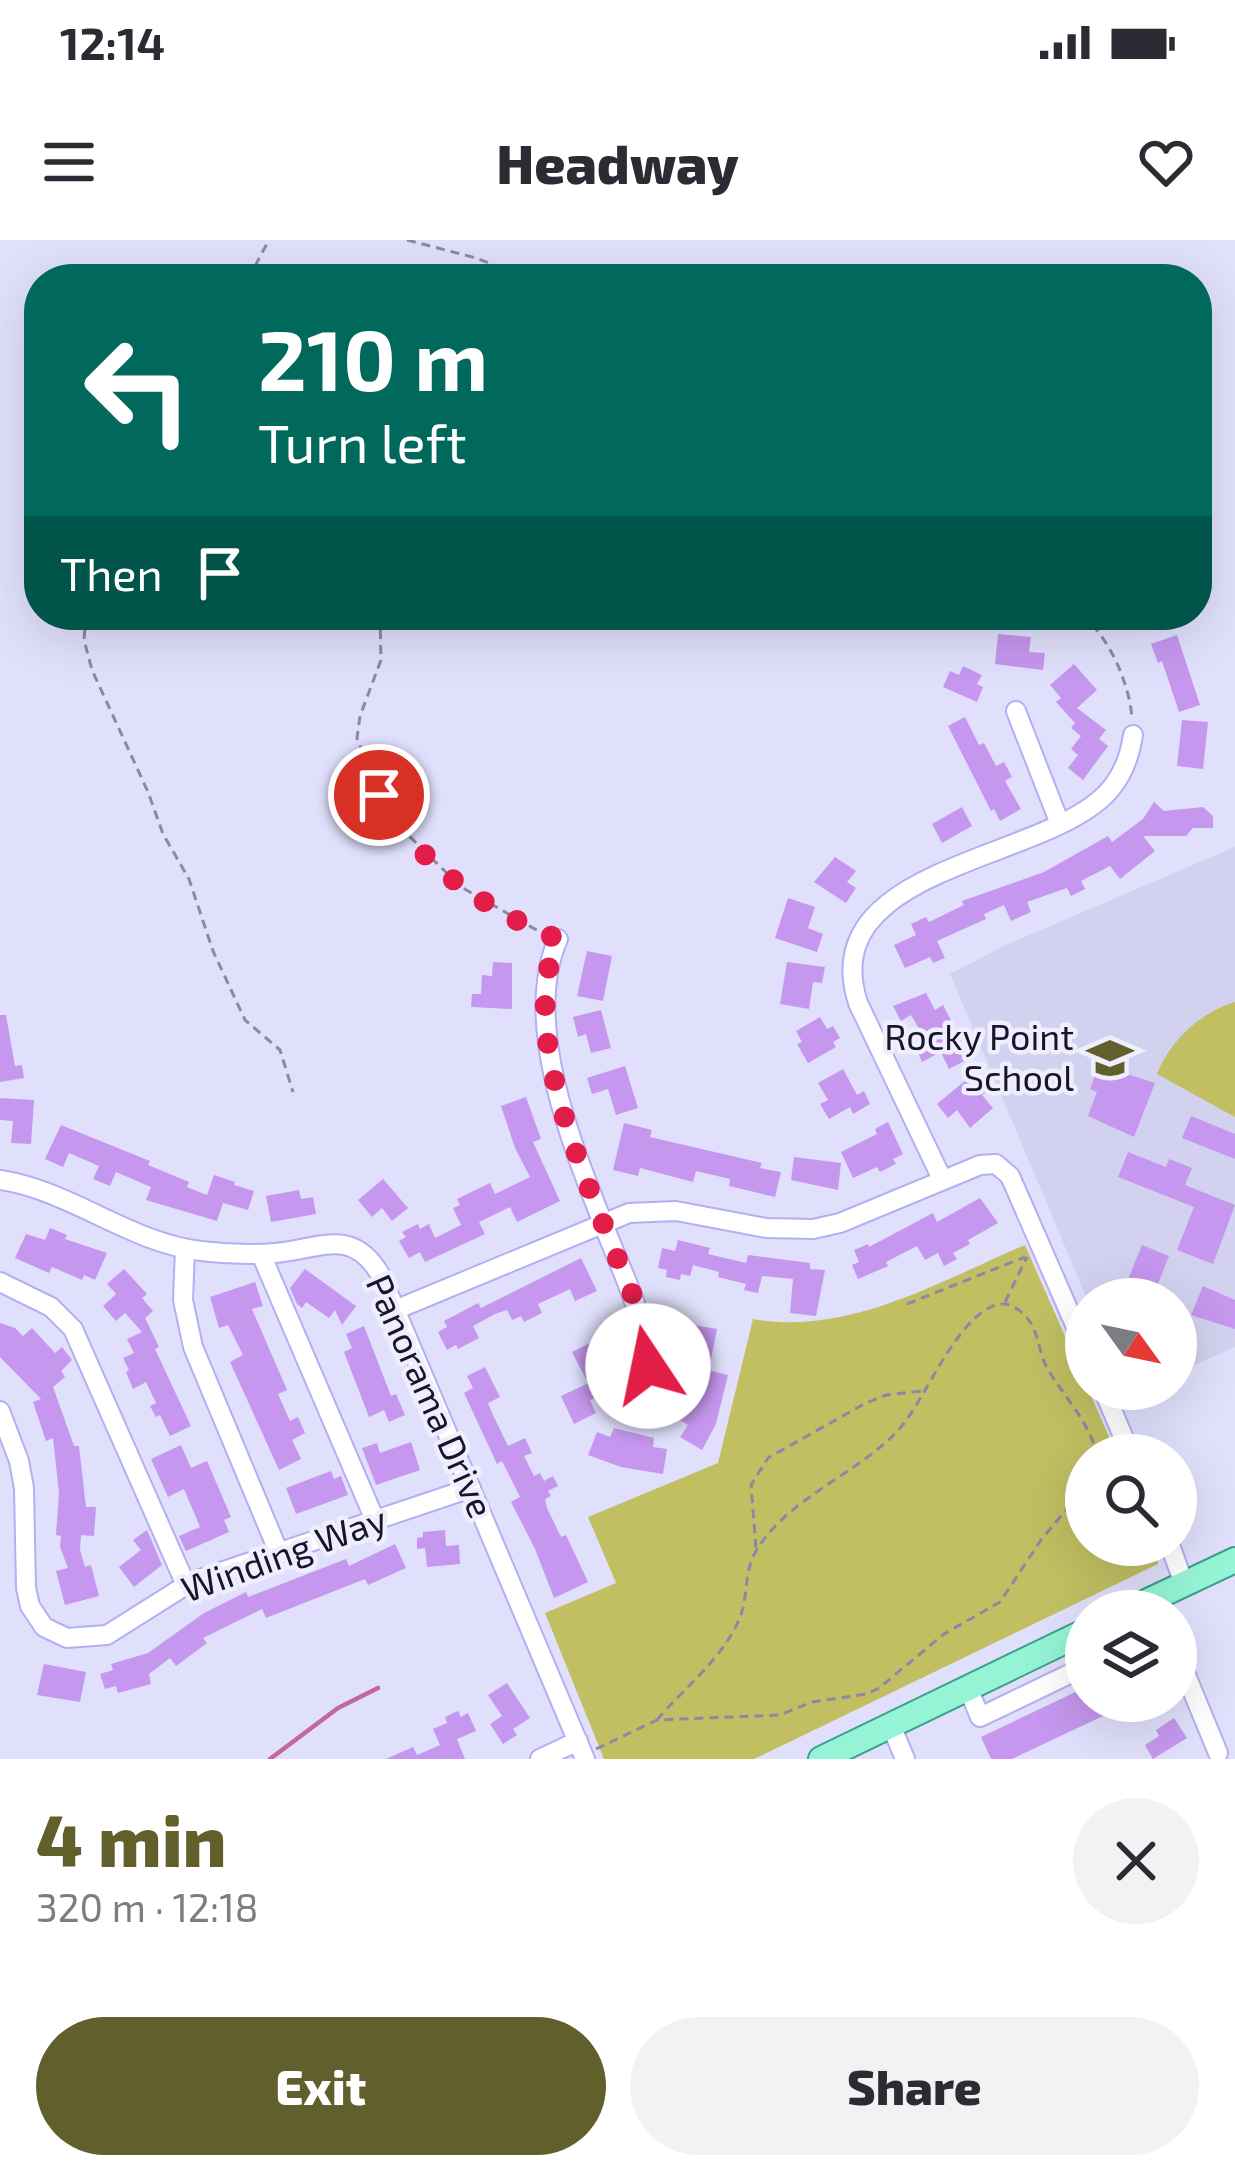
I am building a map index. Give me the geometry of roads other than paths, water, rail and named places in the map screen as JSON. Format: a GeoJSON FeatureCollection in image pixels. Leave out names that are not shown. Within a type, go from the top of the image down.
{"type":"FeatureCollection","features":[{"type":"Feature","properties":{"kind":"main road"},"geometry":{"type":"LineString","coordinates":[[1176,1590],[1235,1560]]}},
{"type":"Feature","properties":{"kind":"main road"},"geometry":{"type":"LineString","coordinates":[[821,1759],[1065,1643]]}},
{"type":"Feature","properties":{"kind":"street"},"geometry":{"type":"LineString","coordinates":[[1016,711],[1060,824]]}},
{"type":"Feature","properties":{"kind":"street"},"geometry":{"type":"LineString","coordinates":[[942,1179],[858,1003],[851,976],[859,940],[871,920],[903,891],[1084,812],[1111,789],[1131,752],[1133,735]]}},
{"type":"Feature","properties":{"kind":"street"},"geometry":{"type":"LineString","coordinates":[[558,939],[546,982],[546,1033],[565,1112],[646,1336],[643,1400]]}},
{"type":"Feature","properties":{"kind":"street"},"geometry":{"type":"LineString","coordinates":[[395,1310],[629,1213],[665,1210],[766,1228],[813,1229],[988,1164],[1010,1176],[1065,1302]]}},
{"type":"Feature","properties":{"kind":"street","name":"Panorama Drive"},"geometry":{"type":"LineString","coordinates":[[0,1180],[185,1249],[261,1254],[332,1244],[356,1248],[378,1270],[582,1752]]}},
{"type":"Feature","properties":{"kind":"street"},"geometry":{"type":"LineString","coordinates":[[185,1249],[183,1300],[193,1346],[279,1552]]}},
{"type":"Feature","properties":{"kind":"street"},"geometry":{"type":"LineString","coordinates":[[261,1254],[374,1520]]}},
{"type":"Feature","properties":{"kind":"street"},"geometry":{"type":"LineString","coordinates":[[0,1282],[51,1307],[73,1329],[186,1585]]}},
{"type":"Feature","properties":{"kind":"street","name":"Winding Way"},"geometry":{"type":"LineString","coordinates":[[0,1412],[24,1488],[30,1606],[40,1624],[67,1638],[107,1635],[186,1585],[471,1488]]}},
{"type":"Feature","properties":{"kind":"street"},"geometry":{"type":"LineString","coordinates":[[1178,1566],[1184,1584]]}},
{"type":"Feature","properties":{"kind":"street"},"geometry":{"type":"LineString","coordinates":[[968,1688],[980,1717],[1065,1676]]}},
{"type":"Feature","properties":{"kind":"street"},"geometry":{"type":"LineString","coordinates":[[1197,1703],[1218,1753]]}},
{"type":"Feature","properties":{"kind":"street"},"geometry":{"type":"LineString","coordinates":[[891,1725],[905,1759]]}},
{"type":"Feature","properties":{"kind":"street"},"geometry":{"type":"LineString","coordinates":[[540,1759],[582,1752]]}},
{"type":"Feature","properties":{"kind":"waterway"},"geometry":{"type":"LineString","coordinates":[[270,1759],[338,1708],[378,1688]]}},
{"type":"Feature","properties":{"kind":"place","name":"Rocky Point School"},"geometry":{"type":"Point","coordinates":[1110,1058]}}]}
